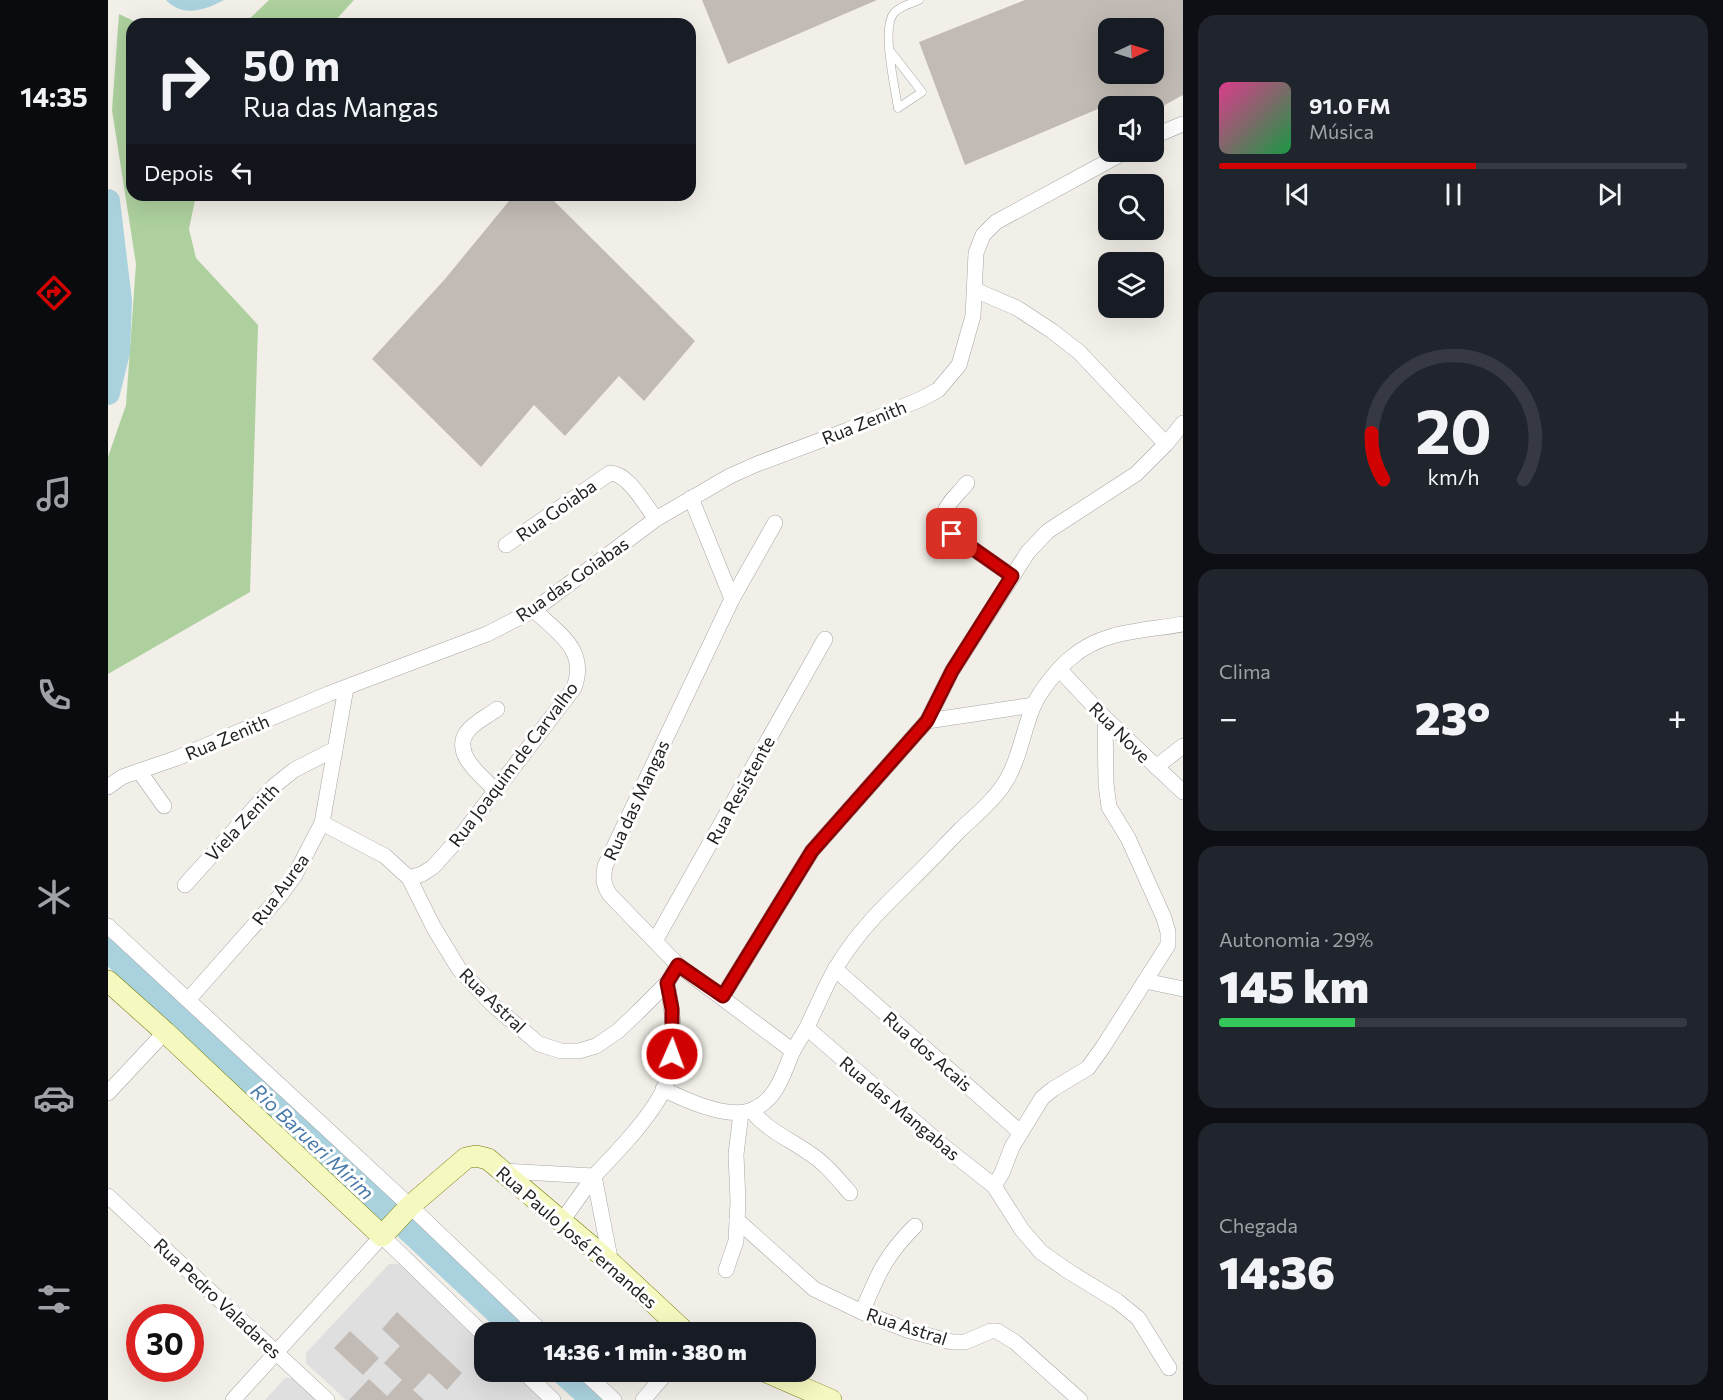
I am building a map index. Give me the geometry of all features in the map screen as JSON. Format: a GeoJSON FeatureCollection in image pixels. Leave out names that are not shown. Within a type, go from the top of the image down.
{"type":"FeatureCollection","features":[{"type":"Feature","properties":{"kind":"main road"},"geometry":{"type":"LineString","coordinates":[[108,981],[384,1233]]}},
{"type":"Feature","properties":{"kind":"main road","name":"Rua Paulo José Fernandes"},"geometry":{"type":"LineString","coordinates":[[384,1233],[466,1158],[476,1156],[488,1159],[611,1263],[674,1322]]}},
{"type":"Feature","properties":{"kind":"main road"},"geometry":{"type":"LineString","coordinates":[[789,1382],[831,1400]]}},
{"type":"Feature","properties":{"kind":"street"},"geometry":{"type":"LineString","coordinates":[[1164,132],[1183,124]]}},
{"type":"Feature","properties":{"kind":"street","name":"Rua Zenith"},"geometry":{"type":"LineString","coordinates":[[691,498],[756,464],[848,430],[938,390],[959,365],[973,316],[976,253],[983,235],[996,222],[1107,162]]}},
{"type":"Feature","properties":{"kind":"street"},"geometry":{"type":"LineString","coordinates":[[975,290],[1017,308],[1079,352],[1166,444]]}},
{"type":"Feature","properties":{"kind":"street"},"geometry":{"type":"LineString","coordinates":[[723,996],[812,851],[927,721],[952,671],[1028,552],[1048,531],[1119,486],[1149,462],[1183,423]]}},
{"type":"Feature","properties":{"kind":"street","name":"Rua Goiaba"},"geometry":{"type":"LineString","coordinates":[[506,545],[610,473],[617,473],[625,478],[656,519]]}},
{"type":"Feature","properties":{"kind":"street"},"geometry":{"type":"LineString","coordinates":[[967,483],[944,511],[945,526],[952,534],[1012,576]]}},
{"type":"Feature","properties":{"kind":"street"},"geometry":{"type":"LineString","coordinates":[[691,498],[732,599]]}},
{"type":"Feature","properties":{"kind":"street","name":"Rua das Goiabas"},"geometry":{"type":"LineString","coordinates":[[346,688],[487,634],[534,610],[656,519],[691,498]]}},
{"type":"Feature","properties":{"kind":"street","name":"Rua das Mangas"},"geometry":{"type":"LineString","coordinates":[[775,523],[732,599],[605,866],[603,876],[604,886],[610,895],[678,965],[723,996],[794,1051]]}},
{"type":"Feature","properties":{"kind":"street","name":"Rua Joaquim de Carvalho"},"geometry":{"type":"LineString","coordinates":[[409,878],[433,867],[460,837],[574,688],[579,675],[579,664],[574,652],[534,610]]}},
{"type":"Feature","properties":{"kind":"street"},"geometry":{"type":"LineString","coordinates":[[663,1089],[716,1110],[746,1112],[764,1104],[785,1075],[794,1051],[835,969],[865,926],[963,827],[985,809],[1003,786],[1014,767],[1034,705],[1059,669],[1082,649],[1099,640],[1128,632],[1183,624]]}},
{"type":"Feature","properties":{"kind":"street","name":"Rua Resistente"},"geometry":{"type":"LineString","coordinates":[[655,940],[825,639]]}},
{"type":"Feature","properties":{"kind":"street","name":"Rua Nove"},"geometry":{"type":"LineString","coordinates":[[1059,669],[1105,718],[1183,792]]}},
{"type":"Feature","properties":{"kind":"street","name":"Rua Zenith"},"geometry":{"type":"LineString","coordinates":[[108,787],[122,777],[177,758],[346,688]]}},
{"type":"Feature","properties":{"kind":"street","name":"Rua Aurea"},"geometry":{"type":"LineString","coordinates":[[188,1000],[279,897],[295,875],[322,823],[346,688]]}},
{"type":"Feature","properties":{"kind":"street"},"geometry":{"type":"LineString","coordinates":[[927,721],[1034,705]]}},
{"type":"Feature","properties":{"kind":"street"},"geometry":{"type":"LineString","coordinates":[[496,791],[465,757],[463,746],[466,733],[497,709]]}},
{"type":"Feature","properties":{"kind":"street"},"geometry":{"type":"LineString","coordinates":[[994,1186],[1020,1132],[1042,1098],[1088,1068],[1168,945],[1168,932],[1164,918],[1128,838],[1109,807],[1106,784],[1105,718]]}},
{"type":"Feature","properties":{"kind":"street"},"geometry":{"type":"LineString","coordinates":[[1156,767],[1183,746]]}},
{"type":"Feature","properties":{"kind":"street","name":"Viela Zenith"},"geometry":{"type":"LineString","coordinates":[[185,885],[274,786],[294,770],[335,749]]}},
{"type":"Feature","properties":{"kind":"street"},"geometry":{"type":"LineString","coordinates":[[139,771],[164,806]]}},
{"type":"Feature","properties":{"kind":"street","name":"Rua Astral"},"geometry":{"type":"LineString","coordinates":[[322,823],[385,856],[409,878],[434,928],[459,969],[493,1005],[539,1044],[561,1051],[579,1051],[596,1046],[618,1030],[667,983],[678,965]]}},
{"type":"Feature","properties":{"kind":"street"},"geometry":{"type":"LineString","coordinates":[[108,926],[407,1210],[531,1322]]}},
{"type":"Feature","properties":{"kind":"street","name":"Rua dos Acais"},"geometry":{"type":"LineString","coordinates":[[835,969],[1020,1132]]}},
{"type":"Feature","properties":{"kind":"street"},"geometry":{"type":"LineString","coordinates":[[1145,981],[1183,989]]}},
{"type":"Feature","properties":{"kind":"street"},"geometry":{"type":"LineString","coordinates":[[561,1221],[594,1176],[622,1146],[663,1089],[669,1072],[673,1036],[672,1009],[667,983]]}},
{"type":"Feature","properties":{"kind":"street","name":"Rua das Mangabas"},"geometry":{"type":"LineString","coordinates":[[807,1028],[994,1186],[1022,1230],[1041,1252],[1117,1301],[1138,1318],[1169,1368]]}},
{"type":"Feature","properties":{"kind":"street"},"geometry":{"type":"LineString","coordinates":[[108,1093],[165,1032]]}},
{"type":"Feature","properties":{"kind":"street"},"geometry":{"type":"LineString","coordinates":[[746,1112],[811,1154],[827,1167],[850,1193]]}},
{"type":"Feature","properties":{"kind":"street"},"geometry":{"type":"LineString","coordinates":[[726,1270],[736,1241],[736,1154],[746,1112]]}},
{"type":"Feature","properties":{"kind":"street"},"geometry":{"type":"LineString","coordinates":[[502,1171],[594,1176]]}},
{"type":"Feature","properties":{"kind":"street"},"geometry":{"type":"LineString","coordinates":[[594,1176],[611,1263]]}},
{"type":"Feature","properties":{"kind":"street","name":"Rua Pedro Valadares"},"geometry":{"type":"LineString","coordinates":[[108,1196],[327,1400]]}},
{"type":"Feature","properties":{"kind":"street","name":"Rua Astral"},"geometry":{"type":"LineString","coordinates":[[737,1220],[814,1289],[907,1330],[952,1342],[965,1342],[990,1331],[998,1331],[1015,1342],[1080,1400]]}},
{"type":"Feature","properties":{"kind":"street"},"geometry":{"type":"LineString","coordinates":[[862,1312],[879,1271],[895,1246],[915,1226]]}},
{"type":"Feature","properties":{"kind":"street"},"geometry":{"type":"LineString","coordinates":[[233,1400],[278,1353],[384,1233],[474,1325]]}},
{"type":"Feature","properties":{"kind":"street"},"geometry":{"type":"LineString","coordinates":[[534,1382],[553,1400]]}},
{"type":"Feature","properties":{"kind":"street"},"geometry":{"type":"LineString","coordinates":[[595,1382],[614,1400]]}},
{"type":"Feature","properties":{"kind":"street"},"geometry":{"type":"LineString","coordinates":[[643,1400],[659,1382]]}},
{"type":"Feature","properties":{"kind":"lane"},"geometry":{"type":"LineString","coordinates":[[891,52],[922,92],[898,108],[888,36],[889,20],[899,9],[919,0]]}},
{"type":"Feature","properties":{"kind":"shaded area"},"geometry":{"type":"Polygon","coordinates":[[[389,1264],[399,1264],[474,1335],[474,1382],[524,1382],[543,1400],[346,1400],[306,1363],[306,1353],[389,1264]]]}},
{"type":"Feature","properties":{"kind":"shaded area"},"geometry":{"type":"Polygon","coordinates":[[[285,1378],[295,1378],[319,1400],[265,1400],[285,1378]]]}},
{"type":"Feature","properties":{"kind":"green space"},"geometry":{"type":"Polygon","coordinates":[[[269,0],[354,0],[338,18],[250,18],[269,0]]]}},
{"type":"Feature","properties":{"kind":"green space"},"geometry":{"type":"Polygon","coordinates":[[[119,14],[127,18],[126,200],[112,110],[119,14]]]}},
{"type":"Feature","properties":{"kind":"green space"},"geometry":{"type":"Polygon","coordinates":[[[126,201],[195,201],[189,229],[196,258],[258,325],[250,592],[108,674],[108,457],[126,405],[136,264],[126,201]]]}},
{"type":"Feature","properties":{"kind":"water"},"geometry":{"type":"Polygon","coordinates":[[[166,0],[224,0],[209,7],[187,11],[173,6],[166,0]]]}},
{"type":"Feature","properties":{"kind":"building"},"geometry":{"type":"Polygon","coordinates":[[[702,0],[877,0],[728,64],[702,0]]]}},
{"type":"Feature","properties":{"kind":"building"},"geometry":{"type":"Polygon","coordinates":[[[1025,0],[1183,0],[1183,95],[1164,105],[1164,96],[1098,96],[1098,109],[965,165],[919,42],[1025,0]]]}},
{"type":"Feature","properties":{"kind":"building"},"geometry":{"type":"Polygon","coordinates":[[[509,201],[554,201],[695,341],[644,401],[619,376],[565,436],[534,405],[481,467],[372,359],[445,279],[509,201]]]}},
{"type":"Feature","properties":{"kind":"building"},"geometry":{"type":"Polygon","coordinates":[[[397,1312],[462,1373],[447,1390],[429,1373],[413,1390],[424,1400],[349,1400],[369,1379],[387,1396],[402,1380],[384,1363],[400,1346],[382,1329],[397,1312]]]}},
{"type":"Feature","properties":{"kind":"building"},"geometry":{"type":"Polygon","coordinates":[[[350,1331],[379,1358],[363,1375],[334,1348],[350,1331]]]}},
{"type":"Feature","properties":{"kind":"waterway","name":"Rio Barueri Mirim"},"geometry":{"type":"LineString","coordinates":[[108,201],[120,301],[118,352],[108,393]]}},
{"type":"Feature","properties":{"kind":"waterway","name":"Rio Barueri Mirim"},"geometry":{"type":"LineString","coordinates":[[108,950],[507,1322]]}},
{"type":"Feature","properties":{"kind":"waterway","name":"Rio Barueri Mirim"},"geometry":{"type":"LineString","coordinates":[[573,1382],[593,1400]]}},
{"type":"Feature","properties":{"kind":"route"},"geometry":{"type":"LineString","coordinates":[[672,1054],[672,1009],[667,983],[678,965],[723,996],[812,851],[927,721],[952,671],[1012,576],[952,534]]}}]}
